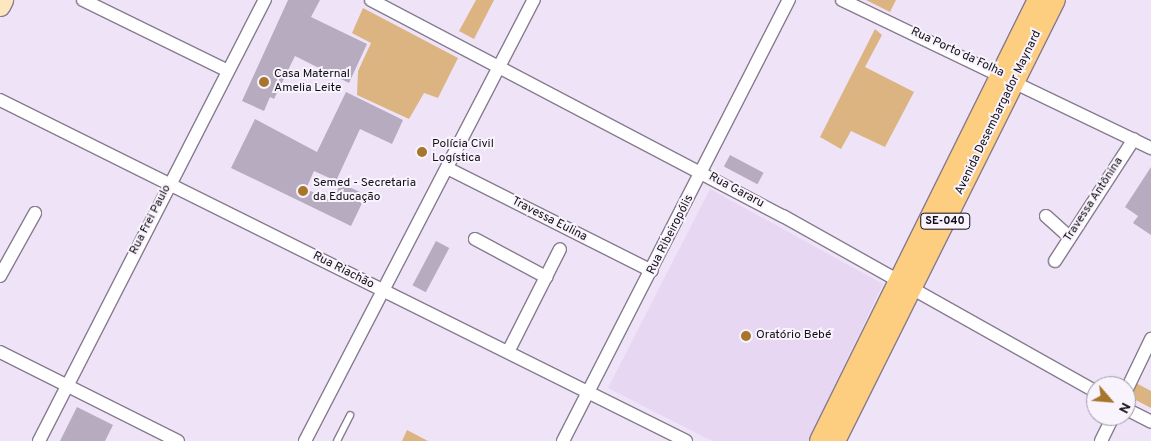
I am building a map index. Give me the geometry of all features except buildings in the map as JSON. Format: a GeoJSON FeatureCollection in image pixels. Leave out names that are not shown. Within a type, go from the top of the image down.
{"type":"FeatureCollection","features":[{"type":"Feature","properties":{"kind":"main road"},"geometry":{"type":"LineString","coordinates":[[0,6],[3,0]]}},
{"type":"Feature","properties":{"kind":"main road","name":"Avenida Desembargador Maynard"},"geometry":{"type":"LineString","coordinates":[[1008,78],[1038,0]]}},
{"type":"Feature","properties":{"kind":"main road","name":"Avenida Desembargador Maynard"},"geometry":{"type":"LineString","coordinates":[[820,441],[905,285],[1008,78],[1055,0]]}},
{"type":"Feature","properties":{"kind":"main road","name":"Avenida Desembargador Maynard"},"geometry":{"type":"LineString","coordinates":[[835,441],[905,285]]}},
{"type":"Feature","properties":{"kind":"street"},"geometry":{"type":"LineString","coordinates":[[83,0],[228,71]]}},
{"type":"Feature","properties":{"kind":"street","name":"Rua Frei Paulo"},"geometry":{"type":"LineString","coordinates":[[38,441],[265,0]]}},
{"type":"Feature","properties":{"kind":"street","name":"Rua Gararu"},"geometry":{"type":"LineString","coordinates":[[371,0],[395,6],[500,68],[703,173],[1086,386]]}},
{"type":"Feature","properties":{"kind":"street"},"geometry":{"type":"LineString","coordinates":[[304,441],[381,290],[500,68],[534,0]]}},
{"type":"Feature","properties":{"kind":"street","name":"Rua Ribeiropólis"},"geometry":{"type":"LineString","coordinates":[[563,441],[703,173],[789,0]]}},
{"type":"Feature","properties":{"kind":"street","name":"Rua Porto da Folha"},"geometry":{"type":"LineString","coordinates":[[842,0],[1151,148]]}},
{"type":"Feature","properties":{"kind":"street","name":"Rua Riachão"},"geometry":{"type":"LineString","coordinates":[[0,100],[170,182],[381,290],[686,441]]}},
{"type":"Feature","properties":{"kind":"street","name":"Travessa Antônina"},"geometry":{"type":"LineString","coordinates":[[1055,261],[1069,237],[1091,209],[1134,139]]}},
{"type":"Feature","properties":{"kind":"street","name":"Travessa Eulina"},"geometry":{"type":"LineString","coordinates":[[446,168],[652,272]]}},
{"type":"Feature","properties":{"kind":"street"},"geometry":{"type":"LineString","coordinates":[[0,276],[35,213]]}},
{"type":"Feature","properties":{"kind":"street"},"geometry":{"type":"LineString","coordinates":[[1046,216],[1069,237]]}},
{"type":"Feature","properties":{"kind":"street"},"geometry":{"type":"LineString","coordinates":[[475,240],[546,277]]}},
{"type":"Feature","properties":{"kind":"street"},"geometry":{"type":"LineString","coordinates":[[508,352],[560,249]]}},
{"type":"Feature","properties":{"kind":"street"},"geometry":{"type":"LineString","coordinates":[[1133,376],[1151,339]]}},
{"type":"Feature","properties":{"kind":"street"},"geometry":{"type":"LineString","coordinates":[[0,352],[178,441]]}},
{"type":"Feature","properties":{"kind":"street"},"geometry":{"type":"LineString","coordinates":[[1136,414],[1151,422]]}},
{"type":"Feature","properties":{"kind":"street"},"geometry":{"type":"LineString","coordinates":[[1101,441],[1109,426]]}},
{"type":"Feature","properties":{"kind":"lane"},"geometry":{"type":"LineString","coordinates":[[337,441],[350,415]]}},
{"type":"Feature","properties":{"kind":"shaded area"},"geometry":{"type":"Polygon","coordinates":[[[476,0],[494,0],[474,39],[459,31],[476,0]]]}},
{"type":"Feature","properties":{"kind":"shaded area"},"geometry":{"type":"Polygon","coordinates":[[[866,0],[896,0],[890,12],[866,0]]]}},
{"type":"Feature","properties":{"kind":"shaded area"},"geometry":{"type":"Polygon","coordinates":[[[363,8],[458,58],[438,98],[424,93],[409,119],[357,95],[358,71],[371,43],[352,33],[363,8]]]}},
{"type":"Feature","properties":{"kind":"shaded area"},"geometry":{"type":"Polygon","coordinates":[[[875,29],[882,35],[865,67],[914,92],[885,147],[851,131],[841,149],[820,137],[875,29]]]}},
{"type":"Feature","properties":{"kind":"shaded area","name":"Oratório Bebé"},"geometry":{"type":"Polygon","coordinates":[[[710,189],[883,284],[808,441],[712,441],[608,388],[710,189]]]}},
{"type":"Feature","properties":{"kind":"shaded area"},"geometry":{"type":"Polygon","coordinates":[[[1136,383],[1151,391],[1151,408],[1136,400],[1136,383]]]}},
{"type":"Feature","properties":{"kind":"shaded area"},"geometry":{"type":"Polygon","coordinates":[[[407,430],[428,441],[402,441],[407,430]]]}},
{"type":"Feature","properties":{"kind":"place","name":"Casa Maternal Amelia Leite"},"geometry":{"type":"Point","coordinates":[264,82]}},
{"type":"Feature","properties":{"kind":"place","name":"Polícia Civil Logística"},"geometry":{"type":"Point","coordinates":[422,152]}},
{"type":"Feature","properties":{"kind":"place","name":"Semed - Secretaria da Educação"},"geometry":{"type":"Point","coordinates":[303,191]}},
{"type":"Feature","properties":{"kind":"place","name":"Oratório Bebé"},"geometry":{"type":"Point","coordinates":[746,336]}}]}
